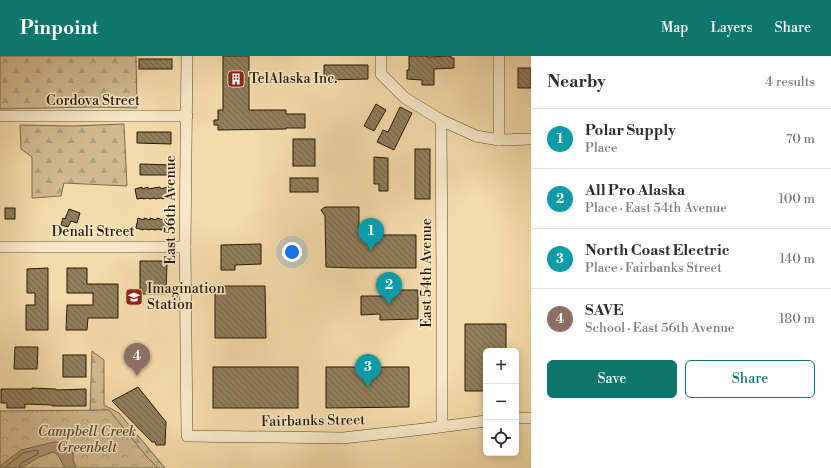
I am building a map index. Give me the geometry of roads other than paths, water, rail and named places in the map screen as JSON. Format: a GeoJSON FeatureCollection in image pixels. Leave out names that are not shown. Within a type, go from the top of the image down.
{"type":"FeatureCollection","features":[{"type":"Feature","properties":{"kind":"street","name":"East 56th Avenue"},"geometry":{"type":"LineString","coordinates":[[187,56],[185,247],[187,436]]}},
{"type":"Feature","properties":{"kind":"street"},"geometry":{"type":"LineString","coordinates":[[381,56],[381,74],[404,98],[440,120],[476,136],[499,140],[531,139]]}},
{"type":"Feature","properties":{"kind":"street"},"geometry":{"type":"LineString","coordinates":[[499,56],[499,140]]}},
{"type":"Feature","properties":{"kind":"street","name":"Cordova Street"},"geometry":{"type":"LineString","coordinates":[[0,116],[187,116]]}},
{"type":"Feature","properties":{"kind":"street","name":"East 54th Avenue"},"geometry":{"type":"LineString","coordinates":[[440,120],[442,426]]}},
{"type":"Feature","properties":{"kind":"street","name":"Denali Street"},"geometry":{"type":"LineString","coordinates":[[0,247],[185,247]]}},
{"type":"Feature","properties":{"kind":"street"},"geometry":{"type":"LineString","coordinates":[[519,418],[531,418]]}},
{"type":"Feature","properties":{"kind":"street","name":"Fairbanks Street"},"geometry":{"type":"LineString","coordinates":[[187,436],[343,438],[483,421]]}},
{"type":"Feature","properties":{"kind":"water"},"geometry":{"type":"Polygon","coordinates":[[[54,442],[68,444],[73,453],[73,460],[76,468],[65,468],[58,455],[53,452],[39,457],[21,468],[0,468],[0,466],[21,450],[54,442]]]}},
{"type":"Feature","properties":{"kind":"place","name":"TelAlaska Inc."},"geometry":{"type":"Point","coordinates":[236,79]}},
{"type":"Feature","properties":{"kind":"place","name":"Polar Supply"},"geometry":{"type":"Point","coordinates":[371,251]}},
{"type":"Feature","properties":{"kind":"place","name":"Imagination Station"},"geometry":{"type":"Point","coordinates":[134,297]}},
{"type":"Feature","properties":{"kind":"place","name":"All Pro Alaska"},"geometry":{"type":"Point","coordinates":[389,305]}},
{"type":"Feature","properties":{"kind":"place","name":"SAVE"},"geometry":{"type":"Point","coordinates":[137,376]}},
{"type":"Feature","properties":{"kind":"place","name":"North Coast Electric"},"geometry":{"type":"Point","coordinates":[368,387]}},
{"type":"Feature","properties":{"kind":"park label","name":"Campbell Creek Greenbelt"},"geometry":{"type":"Point","coordinates":[87,440]}}]}
